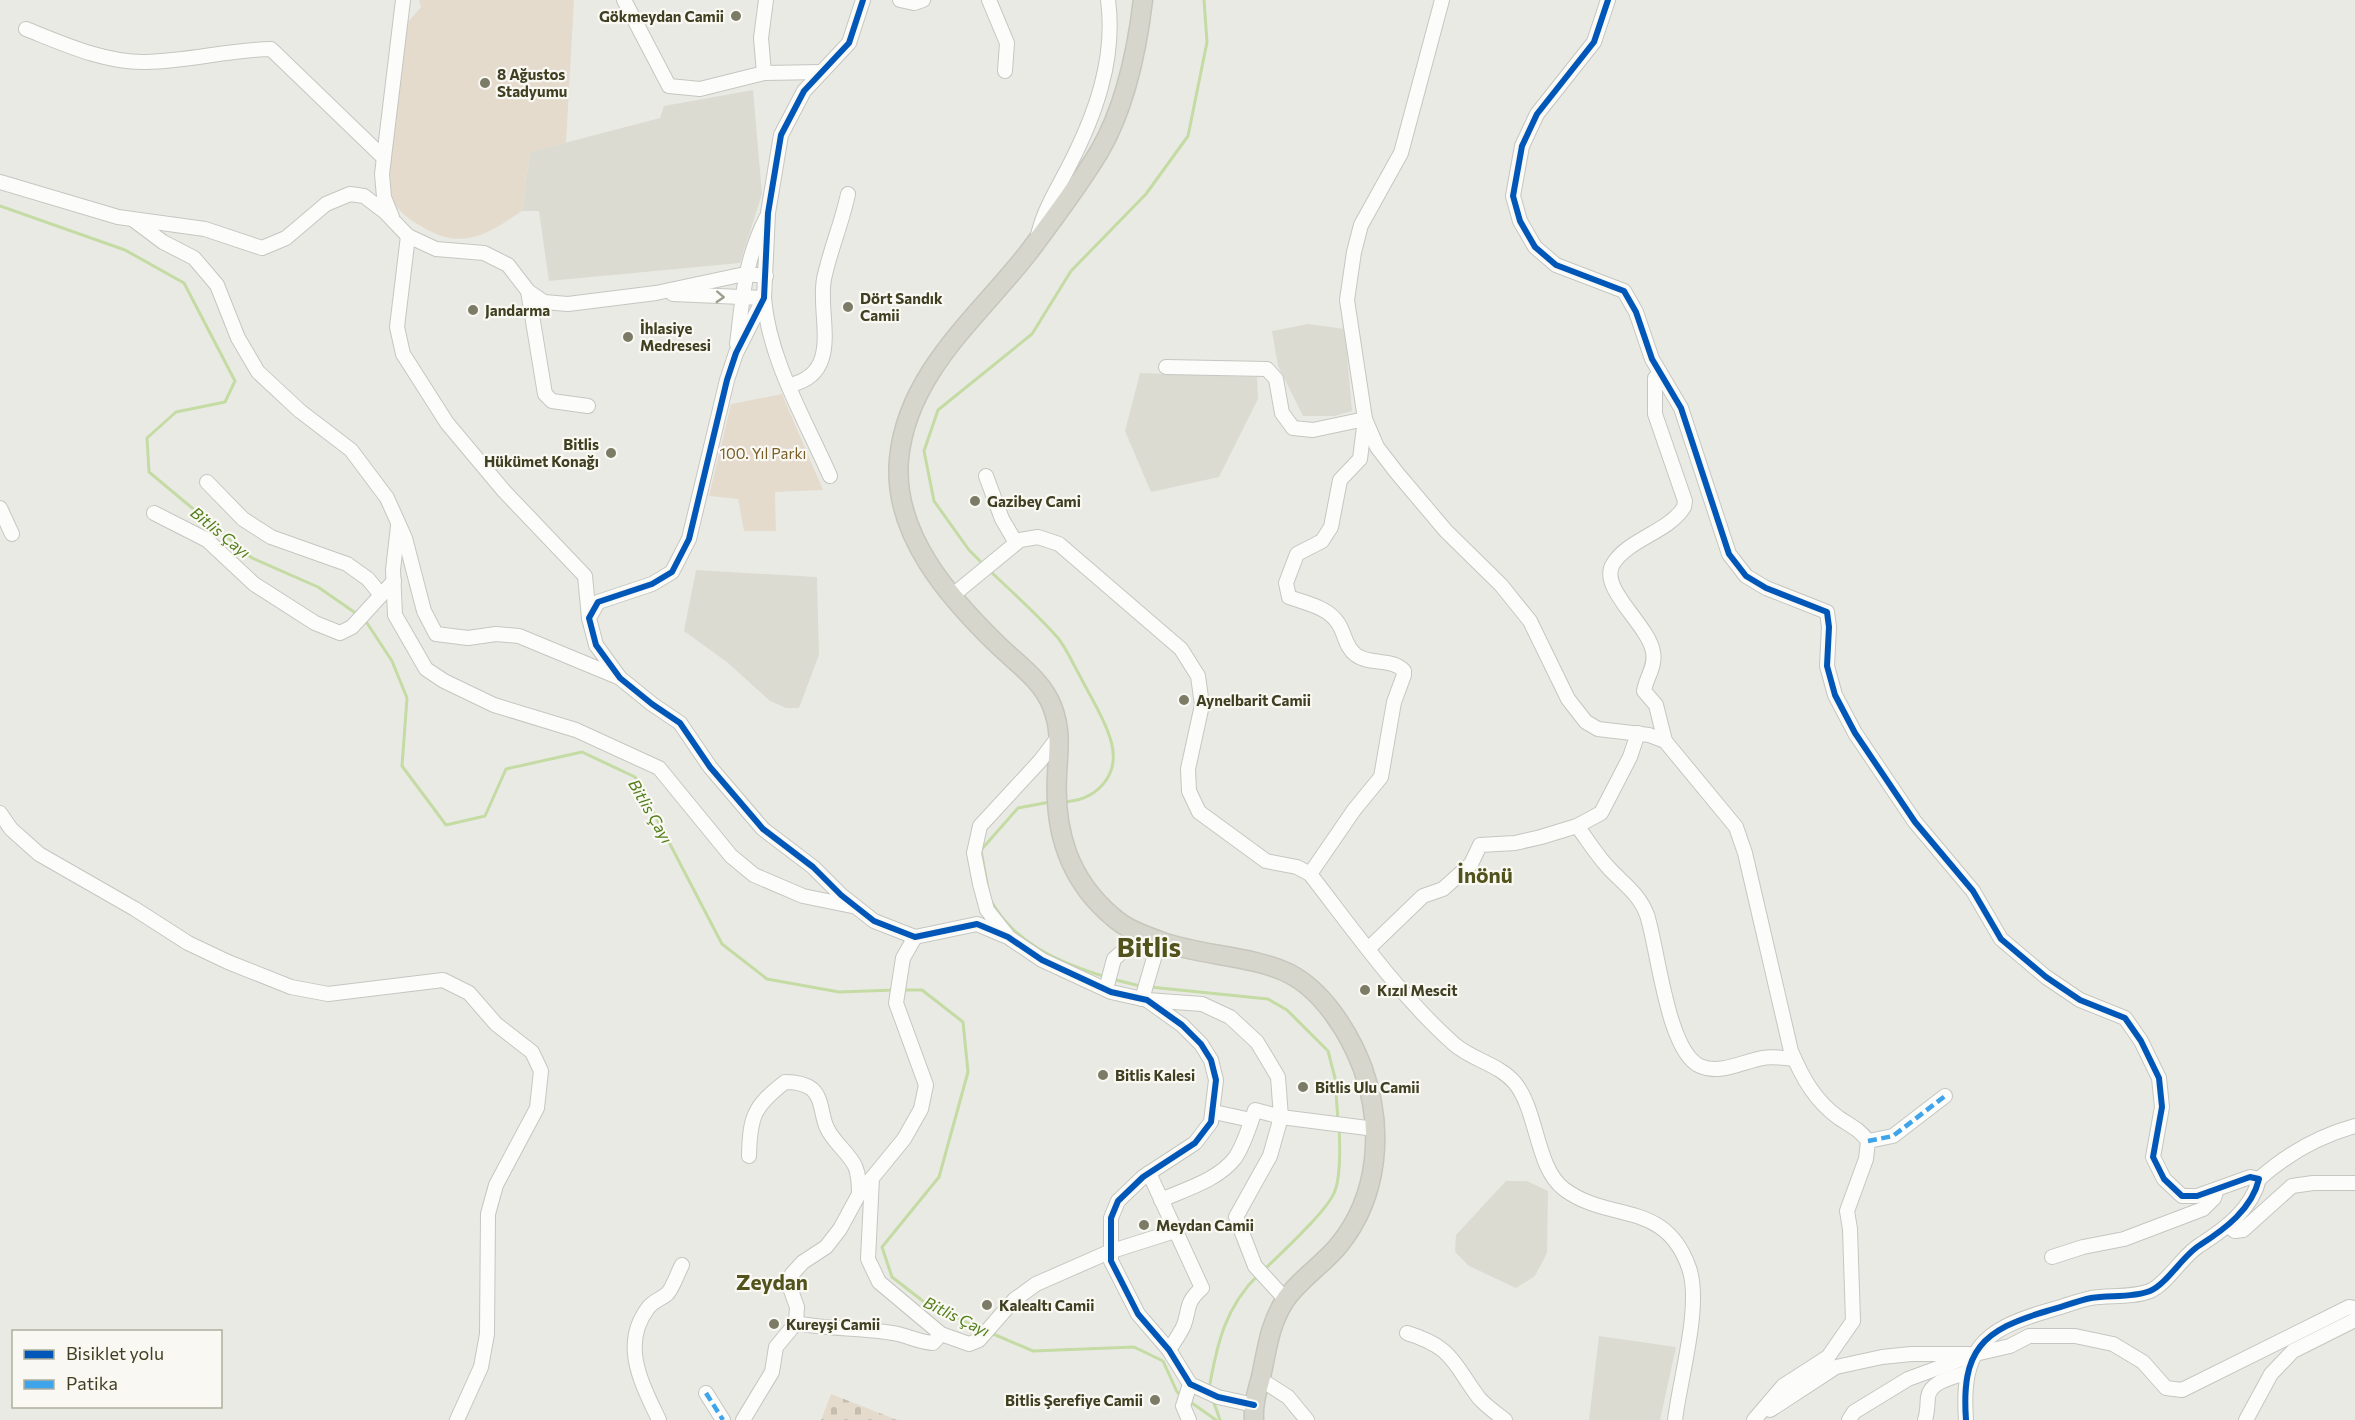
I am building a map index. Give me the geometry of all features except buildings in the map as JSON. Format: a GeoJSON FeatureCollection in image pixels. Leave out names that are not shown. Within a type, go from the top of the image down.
{"type":"FeatureCollection","features":[{"type":"Feature","properties":{"kind":"main road"},"geometry":{"type":"LineString","coordinates":[[1143,0],[1127,80],[1105,139],[1036,242],[934,364],[918,391],[901,441],[898,463],[900,496],[908,521],[932,569],[975,622],[1040,685],[1053,708],[1061,748],[1057,792],[1058,817],[1065,851],[1083,886],[1117,921],[1151,938],[1177,949],[1230,958],[1287,973],[1316,994],[1335,1018],[1363,1069],[1377,1149],[1360,1215],[1339,1246],[1286,1299],[1267,1337],[1254,1412]]}},
{"type":"Feature","properties":{"kind":"street"},"geometry":{"type":"LineString","coordinates":[[395,222],[384,197],[384,158],[403,0]]}},
{"type":"Feature","properties":{"kind":"street"},"geometry":{"type":"LineString","coordinates":[[624,0],[669,86],[700,89],[764,73],[822,72]]}},
{"type":"Feature","properties":{"kind":"street"},"geometry":{"type":"LineString","coordinates":[[764,73],[761,38],[766,0]]}},
{"type":"Feature","properties":{"kind":"street"},"geometry":{"type":"LineString","coordinates":[[830,476],[790,385],[766,322],[764,298],[768,213],[781,135],[804,91],[849,43],[863,0]]}},
{"type":"Feature","properties":{"kind":"street"},"geometry":{"type":"LineString","coordinates":[[900,0],[914,3],[923,0]]}},
{"type":"Feature","properties":{"kind":"street"},"geometry":{"type":"LineString","coordinates":[[989,0],[1006,43],[1005,71]]}},
{"type":"Feature","properties":{"kind":"street"},"geometry":{"type":"LineString","coordinates":[[1036,242],[1044,212],[1094,113],[1109,57],[1108,0]]}},
{"type":"Feature","properties":{"kind":"street"},"geometry":{"type":"LineString","coordinates":[[1442,0],[1401,153],[1361,225],[1353,252],[1347,300],[1365,419],[1377,447],[1397,473],[1446,531],[1501,585],[1530,621],[1568,699],[1586,722],[1598,729],[1638,733],[1665,741]]}},
{"type":"Feature","properties":{"kind":"street"},"geometry":{"type":"LineString","coordinates":[[1608,0],[1594,42],[1537,114],[1522,146],[1513,196],[1520,221],[1535,247],[1556,265],[1624,291],[1636,312],[1652,359],[1681,408],[1729,554],[1746,576],[1766,588],[1827,612],[1827,666],[1835,695],[1855,733],[1916,822],[1973,891],[2001,939],[2046,977],[2080,1000],[2125,1018],[2141,1041],[2159,1078],[2162,1107],[2153,1157],[2164,1179],[2182,1196],[2197,1196],[2250,1177],[2259,1179]]}},
{"type":"Feature","properties":{"kind":"street"},"geometry":{"type":"LineString","coordinates":[[26,29],[90,54],[145,63],[243,50],[271,49],[384,158]]}},
{"type":"Feature","properties":{"kind":"street"},"geometry":{"type":"LineString","coordinates":[[0,182],[118,218],[206,229],[262,248],[286,238],[326,204],[350,194],[364,196],[408,236],[436,249],[484,253],[508,265],[528,291],[544,302],[568,304],[656,293],[745,274],[766,276]]}},
{"type":"Feature","properties":{"kind":"street"},"geometry":{"type":"LineString","coordinates":[[790,385],[809,378],[818,366],[826,336],[824,279],[848,194]]}},
{"type":"Feature","properties":{"kind":"street"},"geometry":{"type":"LineString","coordinates":[[736,353],[745,274],[752,247],[768,213]]}},
{"type":"Feature","properties":{"kind":"street"},"geometry":{"type":"LineString","coordinates":[[133,220],[163,242],[194,258],[217,285],[238,338],[258,372],[300,411],[351,450],[387,498],[398,523],[424,611],[436,634],[468,638],[496,634],[519,636],[620,678]]}},
{"type":"Feature","properties":{"kind":"street"},"geometry":{"type":"LineString","coordinates":[[408,236],[397,327],[403,354],[447,423],[504,491],[585,576],[589,618],[596,645],[620,678],[680,723],[710,767],[763,829],[813,867],[854,906],[874,921],[915,937],[977,924],[1008,937],[1042,960],[1145,993],[1202,1004],[1230,1017],[1257,1042],[1278,1077],[1281,1118],[1270,1156],[1236,1217],[1255,1266],[1286,1299]]}},
{"type":"Feature","properties":{"kind":"street"},"geometry":{"type":"LineString","coordinates":[[528,291],[545,394],[552,401],[588,406]]}},
{"type":"Feature","properties":{"kind":"street"},"geometry":{"type":"LineString","coordinates":[[656,293],[764,298]]}},
{"type":"Feature","properties":{"kind":"street"},"geometry":{"type":"LineString","coordinates":[[589,618],[598,602],[651,584],[672,572],[689,538],[727,380],[736,353],[764,298]]}},
{"type":"Feature","properties":{"kind":"street"},"geometry":{"type":"LineString","coordinates":[[1166,367],[1268,369],[1276,379],[1282,413],[1293,428],[1313,430],[1365,419]]}},
{"type":"Feature","properties":{"kind":"street"},"geometry":{"type":"LineString","coordinates":[[1660,373],[1655,378],[1655,414],[1685,501],[1684,507],[1618,558],[1610,576],[1611,585],[1639,624],[1653,649],[1653,663],[1644,691],[1656,705],[1665,741],[1736,827],[1745,853],[1794,1059],[1801,1076],[1819,1100],[1840,1118],[1858,1128],[1868,1141],[1866,1159],[1847,1211],[1850,1229],[1853,1321],[1828,1357],[1783,1386],[1756,1419]]}},
{"type":"Feature","properties":{"kind":"street"},"geometry":{"type":"LineString","coordinates":[[1310,874],[1354,810],[1381,777],[1394,702],[1404,675],[1404,671],[1397,665],[1358,657],[1349,647],[1338,622],[1327,611],[1289,597],[1286,583],[1297,554],[1322,541],[1331,526],[1340,480],[1360,459],[1365,419]]}},
{"type":"Feature","properties":{"kind":"street"},"geometry":{"type":"LineString","coordinates":[[986,476],[1002,519],[1016,543]]}},
{"type":"Feature","properties":{"kind":"street"},"geometry":{"type":"LineString","coordinates":[[207,482],[243,519],[271,537],[347,564],[368,579],[381,595]]}},
{"type":"Feature","properties":{"kind":"street"},"geometry":{"type":"LineString","coordinates":[[0,508],[12,534]]}},
{"type":"Feature","properties":{"kind":"street"},"geometry":{"type":"LineString","coordinates":[[154,513],[207,540],[254,584],[315,623],[340,633],[352,627],[394,581]]}},
{"type":"Feature","properties":{"kind":"street"},"geometry":{"type":"LineString","coordinates":[[398,523],[394,581],[395,615],[426,669],[444,681],[494,705],[576,730],[658,768],[731,856],[754,874],[803,896],[854,906]]}},
{"type":"Feature","properties":{"kind":"street"},"geometry":{"type":"LineString","coordinates":[[953,595],[1016,543],[1038,537],[1059,544],[1181,649],[1198,676],[1202,705],[1188,769],[1189,791],[1199,812],[1266,861],[1297,867],[1310,874],[1368,949],[1456,1046],[1495,1067],[1514,1083],[1527,1105],[1548,1167],[1563,1188],[1591,1204],[1635,1214],[1659,1225],[1677,1245],[1688,1266],[1694,1287],[1675,1420]]}},
{"type":"Feature","properties":{"kind":"street"},"geometry":{"type":"LineString","coordinates":[[1368,949],[1423,896],[1443,889],[1471,864],[1480,845],[1515,843],[1577,826],[1600,813],[1630,757],[1638,733]]}},
{"type":"Feature","properties":{"kind":"street"},"geometry":{"type":"LineString","coordinates":[[1008,937],[987,910],[984,901],[974,853],[980,826],[1040,761],[1059,736]]}},
{"type":"Feature","properties":{"kind":"street"},"geometry":{"type":"LineString","coordinates":[[0,813],[11,829],[39,854],[135,909],[188,943],[228,962],[291,987],[328,994],[443,980],[469,993],[496,1024],[532,1052],[541,1071],[537,1108],[496,1185],[488,1214],[487,1334],[481,1367],[458,1420]]}},
{"type":"Feature","properties":{"kind":"street"},"geometry":{"type":"LineString","coordinates":[[1577,826],[1606,865],[1637,894],[1647,915],[1659,977],[1678,1041],[1689,1056],[1701,1066],[1723,1069],[1765,1057],[1794,1059]]}},
{"type":"Feature","properties":{"kind":"street"},"geometry":{"type":"LineString","coordinates":[[743,1420],[772,1372],[776,1347],[796,1323],[797,1307],[789,1285],[792,1274],[803,1262],[826,1247],[840,1230],[859,1194],[904,1138],[921,1109],[926,1085],[896,1003],[898,975],[903,958],[915,937]]}},
{"type":"Feature","properties":{"kind":"street"},"geometry":{"type":"LineString","coordinates":[[1107,982],[1114,959],[1151,938]]}},
{"type":"Feature","properties":{"kind":"street"},"geometry":{"type":"LineString","coordinates":[[1145,993],[1151,938]]}},
{"type":"Feature","properties":{"kind":"street"},"geometry":{"type":"LineString","coordinates":[[1145,993],[1182,1025],[1211,1060],[1216,1080],[1214,1112],[1211,1122],[1195,1143],[1149,1173],[1118,1201],[1111,1218],[1109,1252],[1111,1261],[1138,1314],[1169,1350],[1194,1388],[1254,1412]]}},
{"type":"Feature","properties":{"kind":"street"},"geometry":{"type":"LineString","coordinates":[[749,1156],[750,1127],[758,1107],[785,1082],[798,1082],[813,1090],[822,1107],[826,1126],[837,1146],[854,1163],[858,1174],[859,1194]]}},
{"type":"Feature","properties":{"kind":"street"},"geometry":{"type":"LineString","coordinates":[[1868,1141],[1893,1136],[1917,1120],[1945,1096]]}},
{"type":"Feature","properties":{"kind":"street"},"geometry":{"type":"LineString","coordinates":[[1161,1200],[1212,1177],[1226,1167],[1236,1156],[1256,1110],[1281,1118],[1375,1129]]}},
{"type":"Feature","properties":{"kind":"street"},"geometry":{"type":"LineString","coordinates":[[1214,1112],[1251,1120]]}},
{"type":"Feature","properties":{"kind":"street"},"geometry":{"type":"LineString","coordinates":[[1966,1420],[1966,1373],[1985,1339],[2000,1328],[2030,1316],[2091,1298],[2152,1290],[2192,1250],[2228,1227],[2256,1193],[2259,1179],[2278,1162],[2330,1133],[2355,1126]]}},
{"type":"Feature","properties":{"kind":"street"},"geometry":{"type":"LineString","coordinates":[[1149,1173],[1202,1288],[1194,1295],[1186,1310],[1184,1324],[1169,1350]]}},
{"type":"Feature","properties":{"kind":"street"},"geometry":{"type":"LineString","coordinates":[[872,1178],[868,1259],[879,1282],[941,1334],[969,1344],[979,1340],[1014,1300],[1036,1284],[1109,1252],[1175,1231]]}},
{"type":"Feature","properties":{"kind":"street"},"geometry":{"type":"LineString","coordinates":[[2228,1227],[2235,1231],[2242,1230],[2292,1186],[2313,1183],[2355,1183]]}},
{"type":"Feature","properties":{"kind":"street"},"geometry":{"type":"LineString","coordinates":[[2052,1257],[2083,1247],[2124,1239],[2203,1209],[2214,1198],[2217,1189]]}},
{"type":"Feature","properties":{"kind":"street"},"geometry":{"type":"LineString","coordinates":[[659,1420],[640,1380],[633,1354],[634,1339],[648,1308],[668,1294],[682,1265]]}},
{"type":"Feature","properties":{"kind":"street"},"geometry":{"type":"LineString","coordinates":[[1848,1420],[1854,1412],[1908,1379],[1975,1354],[2010,1346],[2029,1336],[2075,1336],[2113,1344],[2143,1362],[2166,1388],[2182,1390],[2349,1307],[2355,1308]]}},
{"type":"Feature","properties":{"kind":"street"},"geometry":{"type":"LineString","coordinates":[[2246,1420],[2271,1374],[2293,1351],[2355,1320]]}},
{"type":"Feature","properties":{"kind":"street"},"geometry":{"type":"LineString","coordinates":[[796,1323],[814,1327],[898,1334],[918,1342],[933,1343],[941,1334]]}},
{"type":"Feature","properties":{"kind":"street"},"geometry":{"type":"LineString","coordinates":[[1407,1333],[1443,1348],[1455,1360],[1481,1400],[1505,1420]]}},
{"type":"Feature","properties":{"kind":"street"},"geometry":{"type":"LineString","coordinates":[[1756,1419],[1836,1367],[1882,1357],[1911,1354],[1975,1354]]}},
{"type":"Feature","properties":{"kind":"street"},"geometry":{"type":"LineString","coordinates":[[1925,1420],[1929,1410],[1928,1394],[1934,1384],[1966,1373]]}},
{"type":"Feature","properties":{"kind":"street"},"geometry":{"type":"LineString","coordinates":[[1260,1379],[1288,1397],[1307,1420]]}},
{"type":"Feature","properties":{"kind":"street"},"geometry":{"type":"LineString","coordinates":[[1189,1420],[1183,1406],[1194,1388]]}},
{"type":"Feature","properties":{"kind":"street"},"geometry":{"type":"LineString","coordinates":[[706,1394],[723,1420]]}},
{"type":"Feature","properties":{"kind":"shaded area"},"geometry":{"type":"Polygon","coordinates":[[[753,90],[762,194],[740,263],[549,281],[539,211],[522,211],[530,152],[660,118],[664,106],[753,90]]]}},
{"type":"Feature","properties":{"kind":"shaded area"},"geometry":{"type":"Polygon","coordinates":[[[1308,324],[1345,329],[1352,411],[1334,416],[1303,416],[1278,366],[1272,331],[1308,324]]]}},
{"type":"Feature","properties":{"kind":"shaded area"},"geometry":{"type":"Polygon","coordinates":[[[1140,373],[1257,377],[1258,399],[1219,477],[1151,492],[1125,431],[1140,373]]]}},
{"type":"Feature","properties":{"kind":"shaded area"},"geometry":{"type":"Polygon","coordinates":[[[696,570],[817,577],[819,655],[799,708],[786,708],[770,701],[728,663],[684,631],[696,570]]]}},
{"type":"Feature","properties":{"kind":"shaded area"},"geometry":{"type":"Polygon","coordinates":[[[1506,1181],[1527,1181],[1548,1191],[1547,1253],[1535,1276],[1516,1288],[1469,1266],[1455,1252],[1456,1235],[1506,1181]]]}},
{"type":"Feature","properties":{"kind":"shaded area"},"geometry":{"type":"Polygon","coordinates":[[[1599,1336],[1676,1347],[1660,1420],[1589,1420],[1599,1336]]]}},
{"type":"Feature","properties":{"kind":"green space","name":"8 Ağustos Stadyumu"},"geometry":{"type":"Polygon","coordinates":[[[419,0],[574,0],[566,143],[530,152],[522,211],[478,236],[455,239],[430,231],[403,214],[393,199],[391,165],[395,113],[408,22],[421,7],[419,0]]]}},
{"type":"Feature","properties":{"kind":"green space","name":"100. Yıl Parkı"},"geometry":{"type":"Polygon","coordinates":[[[782,394],[823,490],[775,492],[776,531],[744,531],[738,499],[709,496],[731,404],[782,394]]]}},
{"type":"Feature","properties":{"kind":"green space"},"geometry":{"type":"Polygon","coordinates":[[[831,1394],[895,1419],[899,1420],[821,1420],[831,1394]]]}},
{"type":"Feature","properties":{"kind":"waterway"},"geometry":{"type":"LineString","coordinates":[[984,565],[969,550],[934,501],[924,451],[938,410],[1032,334],[1071,271],[1146,194],[1188,136],[1207,42],[1204,0]]}},
{"type":"Feature","properties":{"kind":"waterway","name":"Bitlis Çayı"},"geometry":{"type":"LineString","coordinates":[[0,206],[125,250],[184,283],[235,381],[225,402],[176,412],[147,438],[149,472],[252,558],[318,587],[357,614]]}},
{"type":"Feature","properties":{"kind":"waterway"},"geometry":{"type":"LineString","coordinates":[[989,570],[1061,642],[1102,717],[1111,741],[1112,765],[1103,784],[1085,797],[1062,802]]}},
{"type":"Feature","properties":{"kind":"waterway","name":"Bitlis Çayı"},"geometry":{"type":"LineString","coordinates":[[365,620],[392,661],[407,698],[402,766],[446,825],[485,816],[506,769],[582,752],[635,777],[722,944],[767,979],[839,992],[895,990]]}},
{"type":"Feature","properties":{"kind":"waterway"},"geometry":{"type":"LineString","coordinates":[[988,889],[981,850],[1018,808],[1050,802]]}},
{"type":"Feature","properties":{"kind":"waterway"},"geometry":{"type":"LineString","coordinates":[[990,899],[1011,928],[1039,949],[1055,958],[1106,977]]}},
{"type":"Feature","properties":{"kind":"waterway"},"geometry":{"type":"LineString","coordinates":[[1112,979],[1140,986]]}},
{"type":"Feature","properties":{"kind":"waterway"},"geometry":{"type":"LineString","coordinates":[[1150,987],[1268,999],[1287,1010],[1328,1051],[1335,1078],[1338,1121]]}},
{"type":"Feature","properties":{"kind":"waterway","name":"Bitlis Çayı"},"geometry":{"type":"LineString","coordinates":[[902,990],[922,990],[963,1022],[968,1072],[939,1177],[882,1247],[892,1277],[928,1305],[982,1329]]}},
{"type":"Feature","properties":{"kind":"waterway"},"geometry":{"type":"LineString","coordinates":[[1264,1270],[1313,1221],[1334,1193],[1339,1170],[1339,1127]]}},
{"type":"Feature","properties":{"kind":"waterway"},"geometry":{"type":"LineString","coordinates":[[1209,1389],[1219,1342],[1230,1313],[1247,1287],[1259,1274]]}},
{"type":"Feature","properties":{"kind":"waterway","name":"Bitlis Çayı"},"geometry":{"type":"LineString","coordinates":[[991,1333],[1033,1351],[1134,1347],[1163,1361],[1177,1392],[1181,1395]]}},
{"type":"Feature","properties":{"kind":"waterway"},"geometry":{"type":"LineString","coordinates":[[1213,1400],[1220,1420]]}},
{"type":"Feature","properties":{"kind":"waterway","name":"Bitlis Çayı"},"geometry":{"type":"LineString","coordinates":[[1189,1401],[1216,1420]]}},
{"type":"Feature","properties":{"kind":"marked path"},"geometry":{"type":"LineString","coordinates":[[1868,1141],[1893,1136],[1945,1096]]}},
{"type":"Feature","properties":{"kind":"marked path"},"geometry":{"type":"LineString","coordinates":[[706,1393],[723,1420]]}},
{"type":"Feature","properties":{"kind":"cycle path"},"geometry":{"type":"LineString","coordinates":[[863,0],[849,43],[804,91],[781,135],[768,213],[764,298],[736,353],[727,380],[689,539],[672,572],[652,584],[598,602],[589,618],[596,645],[620,678],[680,723],[710,767],[763,829],[813,867],[841,895],[874,921],[915,937],[977,924],[1008,937],[1042,960],[1111,992],[1147,1000],[1182,1025],[1201,1044],[1211,1060],[1216,1080],[1211,1122],[1195,1143],[1143,1177],[1118,1201],[1111,1218],[1111,1261],[1138,1314],[1169,1350],[1190,1384],[1218,1397],[1254,1405]]}},
{"type":"Feature","properties":{"kind":"cycle path"},"geometry":{"type":"LineString","coordinates":[[1608,0],[1594,42],[1537,114],[1522,146],[1513,196],[1520,221],[1535,247],[1556,265],[1624,291],[1636,312],[1652,359],[1681,408],[1729,554],[1746,576],[1766,588],[1827,612],[1829,627],[1827,666],[1835,695],[1855,733],[1915,822],[1973,891],[2001,939],[2046,977],[2080,1000],[2125,1018],[2141,1041],[2159,1078],[2162,1107],[2153,1157],[2164,1179],[2182,1196],[2197,1196],[2250,1177],[2259,1179],[2244,1209],[2219,1232],[2187,1255],[2169,1276],[2150,1291],[2136,1295],[2098,1297],[2080,1301],[2025,1318],[1991,1335],[1980,1346],[1967,1376],[1966,1420]]}},
{"type":"Feature","properties":{"kind":"place","name":"Gökmeydan Camii"},"geometry":{"type":"Point","coordinates":[736,16]}},
{"type":"Feature","properties":{"kind":"place","name":"8 Ağustos Stadyumu"},"geometry":{"type":"Point","coordinates":[485,83]}},
{"type":"Feature","properties":{"kind":"place","name":"Dört Sandık Camii"},"geometry":{"type":"Point","coordinates":[848,307]}},
{"type":"Feature","properties":{"kind":"place","name":"Jandarma"},"geometry":{"type":"Point","coordinates":[473,310]}},
{"type":"Feature","properties":{"kind":"place","name":"İhlasiye Medresesi"},"geometry":{"type":"Point","coordinates":[628,337]}},
{"type":"Feature","properties":{"kind":"place","name":"Bitlis Hükümet Konağı"},"geometry":{"type":"Point","coordinates":[611,453]}},
{"type":"Feature","properties":{"kind":"place","name":"Gazibey Cami"},"geometry":{"type":"Point","coordinates":[975,501]}},
{"type":"Feature","properties":{"kind":"place","name":"Aynelbarit Camii"},"geometry":{"type":"Point","coordinates":[1184,700]}},
{"type":"Feature","properties":{"kind":"place","name":"Kızıl Mescit"},"geometry":{"type":"Point","coordinates":[1365,990]}},
{"type":"Feature","properties":{"kind":"place","name":"Bitlis Kalesi"},"geometry":{"type":"Point","coordinates":[1103,1075]}},
{"type":"Feature","properties":{"kind":"place","name":"Bitlis Ulu Camii"},"geometry":{"type":"Point","coordinates":[1303,1087]}},
{"type":"Feature","properties":{"kind":"place","name":"Meydan Camii"},"geometry":{"type":"Point","coordinates":[1144,1225]}},
{"type":"Feature","properties":{"kind":"place","name":"Kalealtı Camii"},"geometry":{"type":"Point","coordinates":[987,1305]}},
{"type":"Feature","properties":{"kind":"place","name":"Kureyşi Camii"},"geometry":{"type":"Point","coordinates":[774,1324]}},
{"type":"Feature","properties":{"kind":"place","name":"Bitlis Şerefiye Camii"},"geometry":{"type":"Point","coordinates":[1155,1400]}},
{"type":"Feature","properties":{"kind":"district","name":"İnönü"},"geometry":{"type":"Point","coordinates":[1485,874]}},
{"type":"Feature","properties":{"kind":"district","name":"Bitlis"},"geometry":{"type":"Point","coordinates":[1149,946]}},
{"type":"Feature","properties":{"kind":"district","name":"Zeydan"},"geometry":{"type":"Point","coordinates":[772,1281]}}]}
